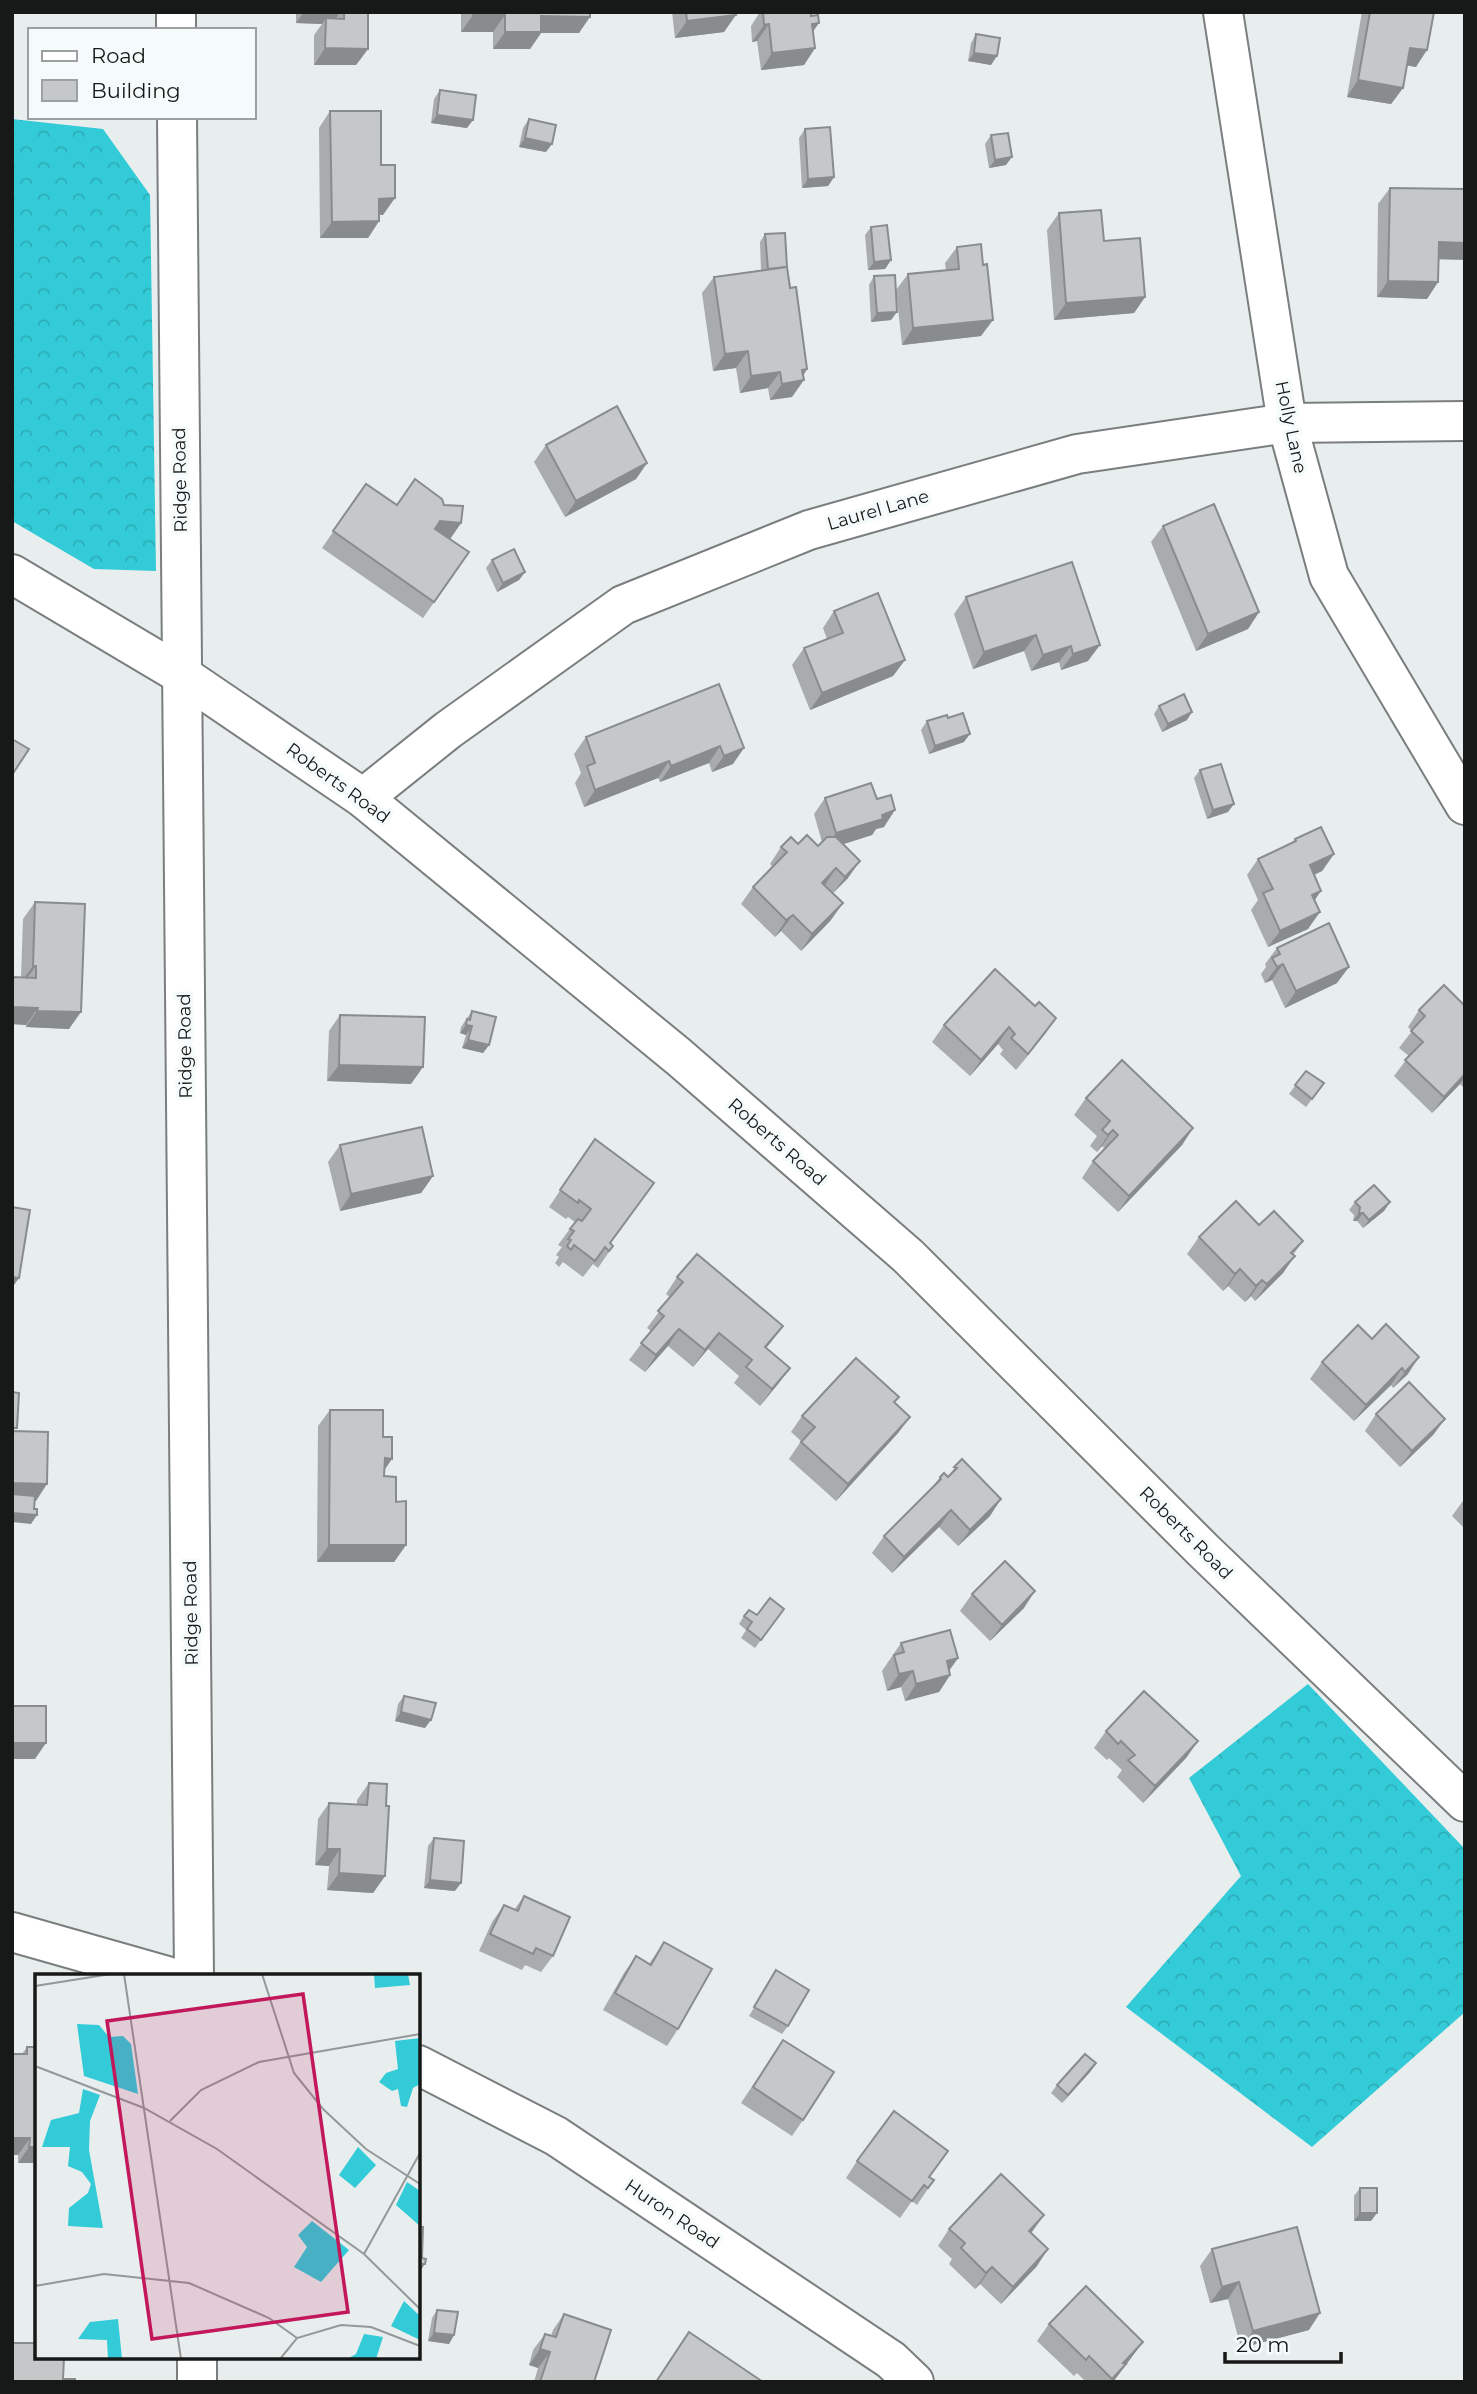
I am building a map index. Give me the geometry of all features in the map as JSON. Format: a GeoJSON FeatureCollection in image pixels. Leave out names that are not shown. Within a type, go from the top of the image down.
{"type":"FeatureCollection","features":[{"type":"Feature","properties":{"kind":"street","name":"Holly Lane"},"geometry":{"type":"LineString","coordinates":[[1223,12],[1287,422],[1329,576],[1465,804]]}},
{"type":"Feature","properties":{"kind":"street","name":"Ridge Road"},"geometry":{"type":"LineString","coordinates":[[177,119],[194,1974]]}},
{"type":"Feature","properties":{"kind":"street","name":"Laurel Lane"},"geometry":{"type":"LineString","coordinates":[[363,798],[448,730],[623,605],[809,530],[1077,454],[1287,422],[1465,421]]}},
{"type":"Feature","properties":{"kind":"street","name":"Roberts Road"},"geometry":{"type":"LineString","coordinates":[[12,574],[182,675],[363,798],[679,1057],[908,1256],[1213,1560],[1465,1802]]}},
{"type":"Feature","properties":{"kind":"street"},"geometry":{"type":"LineString","coordinates":[[12,1932],[160,1974]]}},
{"type":"Feature","properties":{"kind":"street","name":"Huron Road"},"geometry":{"type":"LineString","coordinates":[[420,2066],[555,2136],[891,2360],[914,2382]]}},
{"type":"Feature","properties":{"kind":"street"},"geometry":{"type":"LineString","coordinates":[[197,2359],[197,2382]]}},
{"type":"Feature","properties":{"kind":"green space"},"geometry":{"type":"Polygon","coordinates":[[[12,119],[103,129],[150,195],[156,571],[94,569],[12,521],[12,119]]]}},
{"type":"Feature","properties":{"kind":"green space"},"geometry":{"type":"Polygon","coordinates":[[[1308,1684],[1465,1849],[1465,2012],[1312,2147],[1126,2007],[1241,1876],[1189,1778],[1308,1684]]]}},
{"type":"Feature","properties":{"kind":"building"},"geometry":{"type":"Polygon","coordinates":[[[344,12],[368,12],[368,49],[325,48],[326,18],[344,19],[344,12]]]}},
{"type":"Feature","properties":{"kind":"building"},"geometry":{"type":"Polygon","coordinates":[[[473,12],[590,12],[590,17],[541,16],[541,32],[505,32],[505,15],[473,15],[473,12]]]}},
{"type":"Feature","properties":{"kind":"building"},"geometry":{"type":"Polygon","coordinates":[[[686,12],[735,12],[736,15],[687,21],[686,12]]]}},
{"type":"Feature","properties":{"kind":"building"},"geometry":{"type":"Polygon","coordinates":[[[763,12],[811,12],[811,16],[818,15],[819,23],[812,24],[815,48],[772,53],[769,24],[764,25],[763,12]]]}},
{"type":"Feature","properties":{"kind":"building"},"geometry":{"type":"Polygon","coordinates":[[[1370,12],[1434,12],[1427,50],[1410,48],[1403,88],[1358,80],[1370,12]]]}},
{"type":"Feature","properties":{"kind":"building"},"geometry":{"type":"Polygon","coordinates":[[[976,34],[1000,38],[997,56],[974,53],[976,34]]]}},
{"type":"Feature","properties":{"kind":"building"},"geometry":{"type":"Polygon","coordinates":[[[440,90],[476,95],[473,120],[437,115],[440,90]]]}},
{"type":"Feature","properties":{"kind":"building"},"geometry":{"type":"Polygon","coordinates":[[[330,111],[381,111],[381,165],[395,165],[395,198],[379,199],[379,221],[332,222],[330,111]]]}},
{"type":"Feature","properties":{"kind":"building"},"geometry":{"type":"Polygon","coordinates":[[[529,119],[556,125],[552,144],[525,138],[529,119]]]}},
{"type":"Feature","properties":{"kind":"building"},"geometry":{"type":"Polygon","coordinates":[[[830,127],[834,177],[808,179],[805,129],[830,127]]]}},
{"type":"Feature","properties":{"kind":"building"},"geometry":{"type":"Polygon","coordinates":[[[1008,133],[1012,157],[995,160],[991,135],[1008,133]]]}},
{"type":"Feature","properties":{"kind":"building"},"geometry":{"type":"Polygon","coordinates":[[[1390,188],[1465,189],[1465,243],[1439,242],[1438,282],[1388,281],[1390,188]]]}},
{"type":"Feature","properties":{"kind":"building"},"geometry":{"type":"Polygon","coordinates":[[[1101,210],[1104,241],[1140,238],[1145,297],[1066,303],[1059,213],[1101,210]]]}},
{"type":"Feature","properties":{"kind":"building"},"geometry":{"type":"Polygon","coordinates":[[[887,225],[891,260],[874,262],[871,227],[887,225]]]}},
{"type":"Feature","properties":{"kind":"building"},"geometry":{"type":"Polygon","coordinates":[[[785,233],[787,267],[768,269],[765,234],[785,233]]]}},
{"type":"Feature","properties":{"kind":"building"},"geometry":{"type":"Polygon","coordinates":[[[981,244],[983,265],[987,264],[993,320],[913,328],[908,274],[959,269],[957,247],[981,244]]]}},
{"type":"Feature","properties":{"kind":"building"},"geometry":{"type":"Polygon","coordinates":[[[787,267],[790,288],[796,287],[807,369],[802,370],[804,380],[782,384],[780,372],[751,376],[748,351],[725,354],[714,277],[787,267]]]}},
{"type":"Feature","properties":{"kind":"building"},"geometry":{"type":"Polygon","coordinates":[[[895,275],[897,312],[877,313],[874,276],[895,275]]]}},
{"type":"Feature","properties":{"kind":"building"},"geometry":{"type":"Polygon","coordinates":[[[617,406],[647,463],[576,501],[546,445],[617,406]]]}},
{"type":"Feature","properties":{"kind":"building"},"geometry":{"type":"Polygon","coordinates":[[[415,479],[442,499],[444,505],[463,506],[461,523],[440,521],[435,529],[469,552],[434,602],[333,531],[366,484],[397,505],[415,479]]]}},
{"type":"Feature","properties":{"kind":"building"},"geometry":{"type":"Polygon","coordinates":[[[1214,504],[1259,612],[1208,634],[1163,526],[1214,504]]]}},
{"type":"Feature","properties":{"kind":"building"},"geometry":{"type":"Polygon","coordinates":[[[514,549],[525,572],[503,583],[492,560],[514,549]]]}},
{"type":"Feature","properties":{"kind":"building"},"geometry":{"type":"Polygon","coordinates":[[[1072,562],[1100,645],[1073,654],[1071,646],[1043,655],[1036,635],[984,652],[966,597],[1072,562]]]}},
{"type":"Feature","properties":{"kind":"building"},"geometry":{"type":"Polygon","coordinates":[[[878,593],[905,660],[822,693],[804,648],[843,633],[834,611],[878,593]]]}},
{"type":"Feature","properties":{"kind":"building"},"geometry":{"type":"Polygon","coordinates":[[[719,684],[744,748],[724,756],[720,746],[671,766],[669,761],[595,790],[587,766],[595,763],[586,737],[719,684]]]}},
{"type":"Feature","properties":{"kind":"building"},"geometry":{"type":"Polygon","coordinates":[[[1184,694],[1192,712],[1168,724],[1159,706],[1184,694]]]}},
{"type":"Feature","properties":{"kind":"building"},"geometry":{"type":"Polygon","coordinates":[[[963,713],[970,734],[935,746],[927,721],[963,713]]]}},
{"type":"Feature","properties":{"kind":"building"},"geometry":{"type":"Polygon","coordinates":[[[12,739],[29,749],[12,775],[12,739]]]}},
{"type":"Feature","properties":{"kind":"building"},"geometry":{"type":"Polygon","coordinates":[[[1221,764],[1234,804],[1213,810],[1200,770],[1221,764]]]}},
{"type":"Feature","properties":{"kind":"building"},"geometry":{"type":"Polygon","coordinates":[[[871,783],[877,799],[891,795],[895,810],[882,815],[883,819],[836,833],[825,798],[871,783]]]}},
{"type":"Feature","properties":{"kind":"building"},"geometry":{"type":"Polygon","coordinates":[[[1321,827],[1334,854],[1310,865],[1321,891],[1312,895],[1320,912],[1280,931],[1263,893],[1273,889],[1258,859],[1321,827]]]}},
{"type":"Feature","properties":{"kind":"building"},"geometry":{"type":"Polygon","coordinates":[[[807,835],[818,846],[827,837],[836,837],[860,861],[845,877],[836,868],[822,883],[843,903],[812,934],[793,915],[786,920],[753,887],[787,852],[781,847],[791,837],[798,844],[807,835]]]}},
{"type":"Feature","properties":{"kind":"building"},"geometry":{"type":"Polygon","coordinates":[[[35,902],[85,904],[81,1012],[37,1011],[38,1008],[12,1007],[12,977],[36,978],[36,966],[33,966],[35,902]]]}},
{"type":"Feature","properties":{"kind":"building"},"geometry":{"type":"Polygon","coordinates":[[[1329,923],[1349,967],[1296,991],[1283,964],[1277,967],[1272,958],[1280,954],[1277,948],[1329,923]]]}},
{"type":"Feature","properties":{"kind":"building"},"geometry":{"type":"Polygon","coordinates":[[[995,969],[1035,1006],[1039,1002],[1056,1018],[1028,1054],[1011,1038],[1015,1034],[1009,1027],[981,1060],[944,1025],[995,969]]]}},
{"type":"Feature","properties":{"kind":"building"},"geometry":{"type":"Polygon","coordinates":[[[1444,985],[1465,1006],[1465,1074],[1444,1097],[1405,1060],[1423,1042],[1411,1031],[1425,1016],[1419,1010],[1444,985]]]}},
{"type":"Feature","properties":{"kind":"building"},"geometry":{"type":"Polygon","coordinates":[[[472,1011],[496,1017],[489,1045],[468,1040],[472,1026],[466,1025],[472,1011]]]}},
{"type":"Feature","properties":{"kind":"building"},"geometry":{"type":"Polygon","coordinates":[[[340,1015],[425,1017],[423,1067],[339,1065],[340,1015]]]}},
{"type":"Feature","properties":{"kind":"building"},"geometry":{"type":"Polygon","coordinates":[[[1122,1060],[1193,1128],[1129,1196],[1093,1161],[1118,1135],[1113,1130],[1108,1135],[1102,1130],[1110,1121],[1086,1098],[1122,1060]]]}},
{"type":"Feature","properties":{"kind":"building"},"geometry":{"type":"Polygon","coordinates":[[[1306,1071],[1324,1083],[1312,1099],[1295,1085],[1306,1071]]]}},
{"type":"Feature","properties":{"kind":"building"},"geometry":{"type":"Polygon","coordinates":[[[422,1127],[433,1176],[351,1194],[340,1145],[422,1127]]]}},
{"type":"Feature","properties":{"kind":"building"},"geometry":{"type":"Polygon","coordinates":[[[595,1139],[654,1183],[610,1243],[613,1246],[609,1251],[605,1247],[595,1261],[574,1245],[571,1250],[567,1246],[574,1231],[570,1229],[578,1219],[582,1221],[591,1209],[560,1190],[595,1139]]]}},
{"type":"Feature","properties":{"kind":"building"},"geometry":{"type":"Polygon","coordinates":[[[1374,1185],[1390,1202],[1369,1220],[1363,1213],[1359,1213],[1360,1207],[1355,1202],[1374,1185]]]}},
{"type":"Feature","properties":{"kind":"building"},"geometry":{"type":"Polygon","coordinates":[[[1236,1201],[1259,1225],[1274,1211],[1303,1241],[1291,1253],[1295,1256],[1267,1284],[1262,1280],[1256,1286],[1240,1269],[1235,1274],[1199,1237],[1236,1201]]]}},
{"type":"Feature","properties":{"kind":"building"},"geometry":{"type":"Polygon","coordinates":[[[12,1207],[30,1210],[19,1278],[12,1277],[12,1207]]]}},
{"type":"Feature","properties":{"kind":"building"},"geometry":{"type":"Polygon","coordinates":[[[697,1254],[783,1326],[765,1347],[790,1368],[772,1389],[746,1367],[752,1360],[719,1333],[705,1350],[679,1329],[656,1355],[641,1343],[664,1316],[658,1311],[683,1282],[677,1277],[697,1254]]]}},
{"type":"Feature","properties":{"kind":"building"},"geometry":{"type":"Polygon","coordinates":[[[1386,1324],[1419,1357],[1405,1372],[1402,1368],[1366,1405],[1322,1362],[1358,1325],[1372,1339],[1386,1324]]]}},
{"type":"Feature","properties":{"kind":"building"},"geometry":{"type":"Polygon","coordinates":[[[856,1358],[899,1397],[894,1402],[910,1417],[848,1484],[801,1442],[815,1427],[802,1416],[856,1358]]]}},
{"type":"Feature","properties":{"kind":"building"},"geometry":{"type":"Polygon","coordinates":[[[1409,1382],[1445,1419],[1412,1451],[1376,1414],[1409,1382]]]}},
{"type":"Feature","properties":{"kind":"building"},"geometry":{"type":"Polygon","coordinates":[[[12,1392],[19,1393],[17,1428],[12,1428],[12,1392]]]}},
{"type":"Feature","properties":{"kind":"building"},"geometry":{"type":"Polygon","coordinates":[[[330,1410],[383,1410],[383,1437],[392,1437],[392,1459],[385,1458],[384,1476],[396,1477],[396,1502],[406,1501],[406,1545],[329,1545],[330,1410]]]}},
{"type":"Feature","properties":{"kind":"building"},"geometry":{"type":"Polygon","coordinates":[[[12,1431],[48,1432],[47,1484],[12,1483],[12,1431]]]}},
{"type":"Feature","properties":{"kind":"building"},"geometry":{"type":"Polygon","coordinates":[[[962,1459],[1001,1499],[970,1530],[951,1510],[904,1557],[884,1536],[944,1473],[948,1477],[962,1459]]]}},
{"type":"Feature","properties":{"kind":"building"},"geometry":{"type":"Polygon","coordinates":[[[12,1494],[35,1496],[34,1509],[37,1509],[37,1515],[12,1513],[12,1494]]]}},
{"type":"Feature","properties":{"kind":"building"},"geometry":{"type":"Polygon","coordinates":[[[1005,1561],[1035,1591],[1002,1625],[972,1594],[1005,1561]]]}},
{"type":"Feature","properties":{"kind":"building"},"geometry":{"type":"Polygon","coordinates":[[[770,1598],[784,1609],[761,1640],[747,1629],[752,1622],[744,1616],[749,1610],[757,1615],[770,1598]]]}},
{"type":"Feature","properties":{"kind":"building"},"geometry":{"type":"Polygon","coordinates":[[[950,1630],[958,1658],[947,1661],[950,1675],[916,1684],[913,1671],[899,1674],[894,1655],[904,1652],[901,1643],[950,1630]]]}},
{"type":"Feature","properties":{"kind":"building"},"geometry":{"type":"Polygon","coordinates":[[[1144,1691],[1198,1741],[1155,1786],[1128,1760],[1135,1755],[1121,1741],[1118,1744],[1106,1731],[1144,1691]]]}},
{"type":"Feature","properties":{"kind":"building"},"geometry":{"type":"Polygon","coordinates":[[[404,1696],[436,1703],[431,1720],[401,1712],[404,1696]]]}},
{"type":"Feature","properties":{"kind":"building"},"geometry":{"type":"Polygon","coordinates":[[[12,1706],[46,1706],[46,1743],[12,1743],[12,1706]]]}},
{"type":"Feature","properties":{"kind":"building"},"geometry":{"type":"Polygon","coordinates":[[[369,1783],[387,1784],[386,1806],[389,1806],[385,1876],[339,1873],[340,1849],[327,1849],[329,1803],[367,1805],[369,1783]]]}},
{"type":"Feature","properties":{"kind":"building"},"geometry":{"type":"Polygon","coordinates":[[[434,1838],[464,1841],[461,1883],[430,1880],[434,1838]]]}},
{"type":"Feature","properties":{"kind":"building"},"geometry":{"type":"Polygon","coordinates":[[[524,1896],[570,1917],[553,1956],[536,1948],[533,1954],[490,1934],[504,1905],[518,1911],[524,1896]]]}},
{"type":"Feature","properties":{"kind":"building"},"geometry":{"type":"Polygon","coordinates":[[[664,1942],[712,1969],[678,2029],[615,1993],[636,1956],[651,1965],[664,1942]]]}},
{"type":"Feature","properties":{"kind":"building"},"geometry":{"type":"Polygon","coordinates":[[[776,1970],[809,1990],[788,2026],[754,2007],[776,1970]]]}},
{"type":"Feature","properties":{"kind":"building"},"geometry":{"type":"Polygon","coordinates":[[[783,2040],[834,2072],[803,2120],[753,2087],[783,2040]]]}},
{"type":"Feature","properties":{"kind":"building"},"geometry":{"type":"Polygon","coordinates":[[[27,2047],[35,2047],[35,2147],[29,2147],[30,2138],[12,2138],[12,2054],[27,2054],[27,2047]]]}},
{"type":"Feature","properties":{"kind":"building"},"geometry":{"type":"Polygon","coordinates":[[[1085,2054],[1096,2063],[1068,2095],[1057,2085],[1085,2054]]]}},
{"type":"Feature","properties":{"kind":"building"},"geometry":{"type":"Polygon","coordinates":[[[894,2111],[948,2151],[929,2177],[934,2180],[928,2188],[924,2185],[912,2201],[857,2161],[894,2111]]]}},
{"type":"Feature","properties":{"kind":"building"},"geometry":{"type":"Polygon","coordinates":[[[1001,2174],[1044,2215],[1029,2231],[1048,2249],[1013,2287],[992,2267],[986,2273],[961,2248],[965,2243],[949,2229],[1001,2174]]]}},
{"type":"Feature","properties":{"kind":"building"},"geometry":{"type":"Polygon","coordinates":[[[1360,2188],[1377,2188],[1377,2213],[1360,2213],[1360,2188]]]}},
{"type":"Feature","properties":{"kind":"building"},"geometry":{"type":"Polygon","coordinates":[[[420,2227],[423,2227],[422,2258],[426,2259],[425,2264],[420,2264],[420,2227]]]}},
{"type":"Feature","properties":{"kind":"building"},"geometry":{"type":"Polygon","coordinates":[[[1297,2227],[1320,2313],[1253,2331],[1239,2282],[1222,2287],[1212,2249],[1297,2227]]]}},
{"type":"Feature","properties":{"kind":"building"},"geometry":{"type":"Polygon","coordinates":[[[1086,2286],[1143,2342],[1112,2379],[1089,2356],[1086,2360],[1049,2324],[1086,2286]]]}},
{"type":"Feature","properties":{"kind":"building"},"geometry":{"type":"Polygon","coordinates":[[[437,2310],[458,2312],[454,2335],[434,2333],[437,2310]]]}},
{"type":"Feature","properties":{"kind":"building"},"geometry":{"type":"Polygon","coordinates":[[[564,2314],[611,2330],[594,2382],[540,2382],[550,2352],[540,2349],[545,2334],[556,2337],[564,2314]]]}},
{"type":"Feature","properties":{"kind":"building"},"geometry":{"type":"Polygon","coordinates":[[[689,2332],[763,2382],[656,2382],[689,2332]]]}},
{"type":"Feature","properties":{"kind":"building"},"geometry":{"type":"Polygon","coordinates":[[[12,2343],[35,2343],[35,2359],[64,2359],[63,2379],[75,2379],[75,2382],[12,2382],[12,2343]]]}}]}
